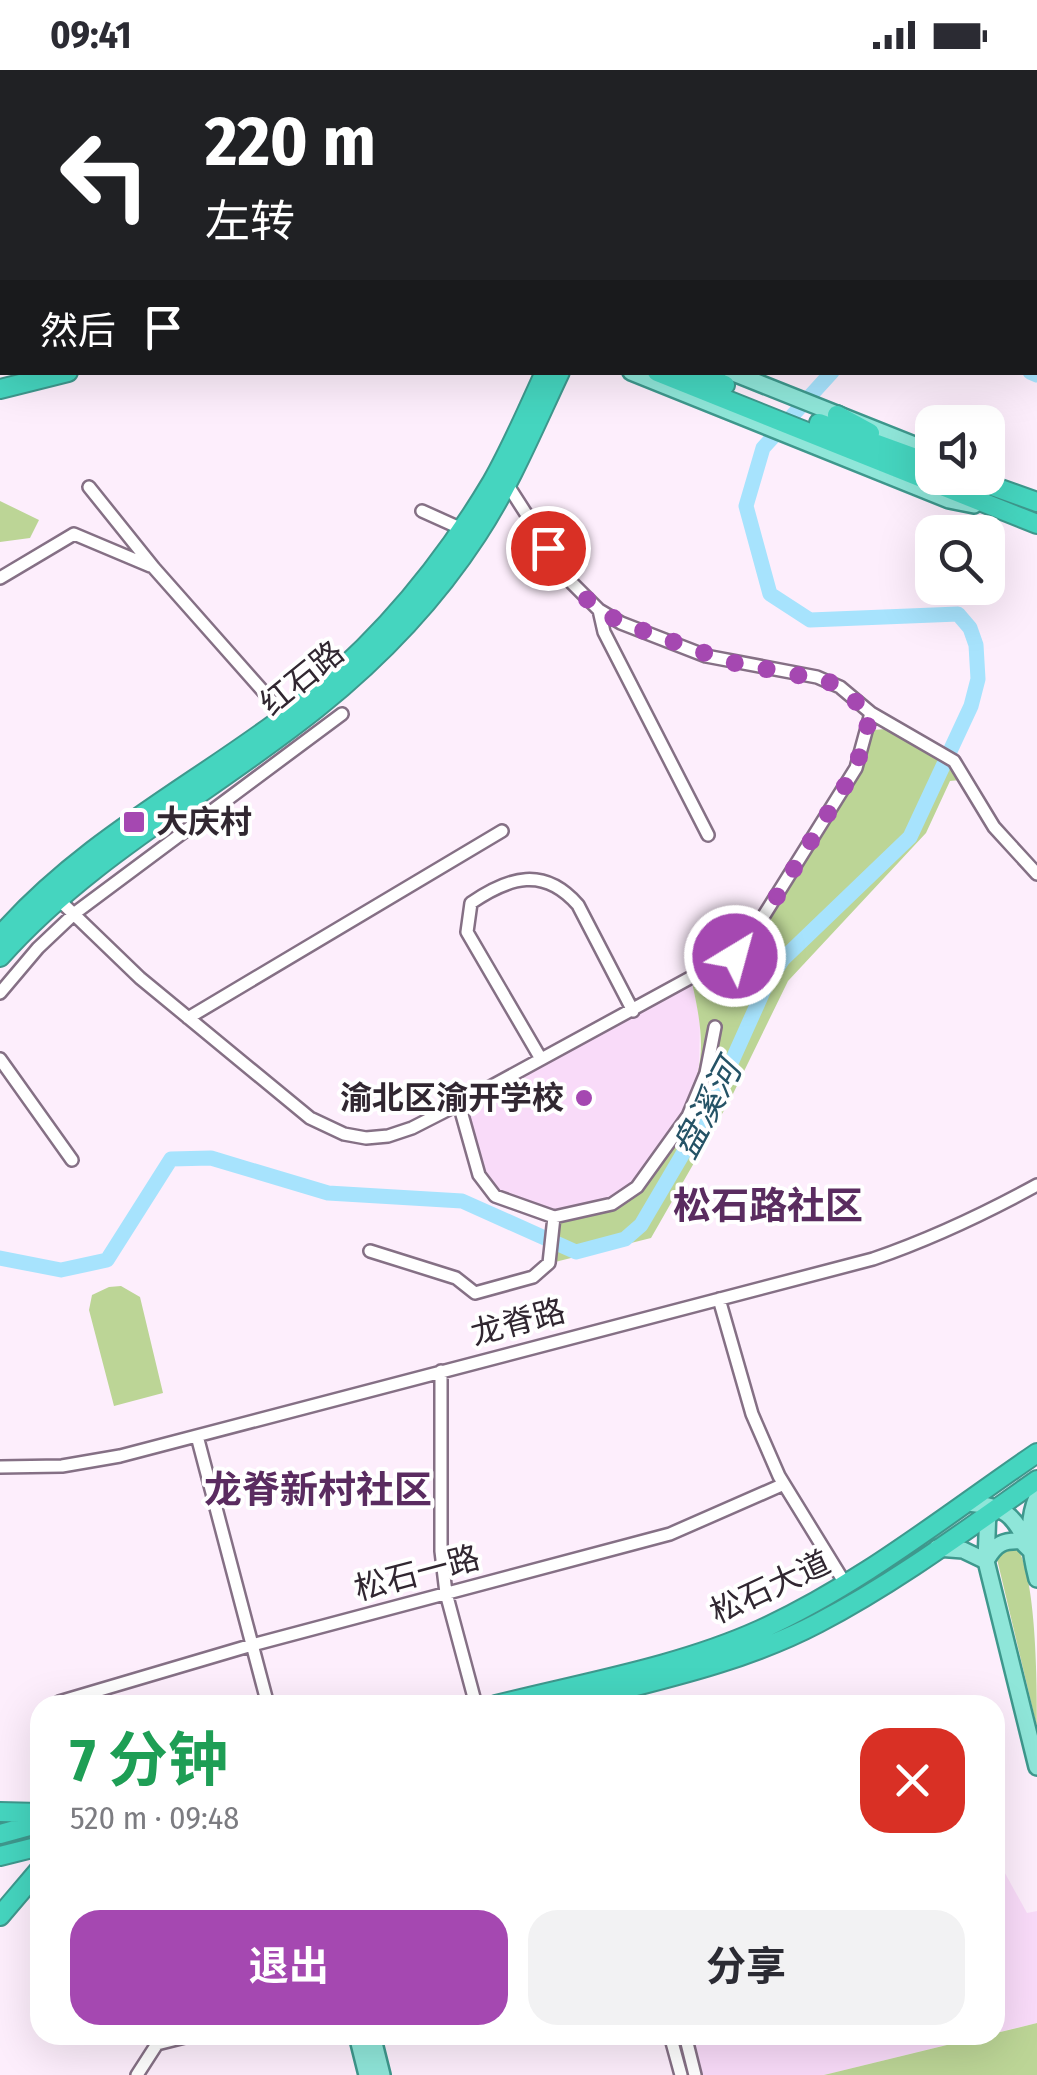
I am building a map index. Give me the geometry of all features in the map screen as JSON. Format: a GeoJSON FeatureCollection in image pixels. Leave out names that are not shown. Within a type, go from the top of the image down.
{"type":"FeatureCollection","features":[{"type":"Feature","properties":{"kind":"highway"},"geometry":{"type":"LineString","coordinates":[[0,389],[56,375]]}},
{"type":"Feature","properties":{"kind":"highway"},"geometry":{"type":"LineString","coordinates":[[530,404],[535,375]]}},
{"type":"Feature","properties":{"kind":"highway","name":"红石路"},"geometry":{"type":"LineString","coordinates":[[0,936],[82,856],[285,716],[384,628],[462,529],[494,478],[544,375]]}},
{"type":"Feature","properties":{"kind":"highway","name":"红石路"},"geometry":{"type":"LineString","coordinates":[[0,957],[57,898],[96,866],[287,731],[353,678],[432,596],[477,536],[559,375]]}},
{"type":"Feature","properties":{"kind":"highway"},"geometry":{"type":"LineString","coordinates":[[665,375],[826,432],[915,457]]}},
{"type":"Feature","properties":{"kind":"highway"},"geometry":{"type":"LineString","coordinates":[[700,375],[826,432],[881,464],[1037,524]]}},
{"type":"Feature","properties":{"kind":"highway"},"geometry":{"type":"LineString","coordinates":[[1005,491],[1031,500]]}},
{"type":"Feature","properties":{"kind":"highway","name":"松石大道"},"geometry":{"type":"LineString","coordinates":[[535,1695],[688,1656],[758,1631],[846,1586],[1037,1453]]}},
{"type":"Feature","properties":{"kind":"highway","name":"松石大道"},"geometry":{"type":"LineString","coordinates":[[618,1695],[763,1647],[816,1624],[870,1594],[1037,1480]]}},
{"type":"Feature","properties":{"kind":"highway"},"geometry":{"type":"LineString","coordinates":[[0,1812],[30,1813]]}},
{"type":"Feature","properties":{"kind":"highway"},"geometry":{"type":"LineString","coordinates":[[0,1834],[30,1826]]}},
{"type":"Feature","properties":{"kind":"highway"},"geometry":{"type":"LineString","coordinates":[[0,1856],[30,1848]]}},
{"type":"Feature","properties":{"kind":"highway"},"geometry":{"type":"LineString","coordinates":[[0,1916],[30,1881]]}},
{"type":"Feature","properties":{"kind":"main road"},"geometry":{"type":"LineString","coordinates":[[638,375],[732,413],[915,449]]}},
{"type":"Feature","properties":{"kind":"main road"},"geometry":{"type":"LineString","coordinates":[[739,376],[826,432],[949,500],[1008,513]]}},
{"type":"Feature","properties":{"kind":"main road"},"geometry":{"type":"LineString","coordinates":[[1005,485],[1031,500]]}},
{"type":"Feature","properties":{"kind":"main road"},"geometry":{"type":"LineString","coordinates":[[998,1479],[986,1561],[1037,1767]]}},
{"type":"Feature","properties":{"kind":"main road"},"geometry":{"type":"LineString","coordinates":[[1030,1550],[1032,1510],[1037,1497]]}},
{"type":"Feature","properties":{"kind":"main road"},"geometry":{"type":"LineString","coordinates":[[966,1503],[991,1508],[1017,1522],[1030,1550],[1037,1580]]}},
{"type":"Feature","properties":{"kind":"main road"},"geometry":{"type":"LineString","coordinates":[[986,1561],[994,1548],[1006,1540],[1021,1541],[1030,1550]]}},
{"type":"Feature","properties":{"kind":"main road"},"geometry":{"type":"LineString","coordinates":[[937,1548],[963,1550],[986,1561]]}},
{"type":"Feature","properties":{"kind":"main road"},"geometry":{"type":"LineString","coordinates":[[360,2045],[368,2075]]}},
{"type":"Feature","properties":{"kind":"main road"},"geometry":{"type":"LineString","coordinates":[[374,2045],[382,2075]]}},
{"type":"Feature","properties":{"kind":"street"},"geometry":{"type":"LineString","coordinates":[[506,484],[568,579],[599,610],[706,656],[828,681],[871,713],[954,761],[994,827],[1037,874]]}},
{"type":"Feature","properties":{"kind":"street"},"geometry":{"type":"LineString","coordinates":[[89,487],[154,568],[285,716]]}},
{"type":"Feature","properties":{"kind":"street"},"geometry":{"type":"LineString","coordinates":[[422,510],[462,529]]}},
{"type":"Feature","properties":{"kind":"street"},"geometry":{"type":"LineString","coordinates":[[0,578],[74,534],[154,568]]}},
{"type":"Feature","properties":{"kind":"street"},"geometry":{"type":"LineString","coordinates":[[599,610],[604,632],[708,835]]}},
{"type":"Feature","properties":{"kind":"street"},"geometry":{"type":"LineString","coordinates":[[57,898],[140,978],[310,1118],[344,1134],[388,1136],[412,1128],[735,956],[750,940],[856,768],[871,713]]}},
{"type":"Feature","properties":{"kind":"street"},"geometry":{"type":"LineString","coordinates":[[0,993],[38,948],[75,914],[342,714]]}},
{"type":"Feature","properties":{"kind":"street"},"geometry":{"type":"LineString","coordinates":[[188,1018],[502,831]]}},
{"type":"Feature","properties":{"kind":"street"},"geometry":{"type":"LineString","coordinates":[[541,1059],[467,932],[471,903],[495,886],[524,879],[543,880],[567,893],[578,905],[633,1011]]}},
{"type":"Feature","properties":{"kind":"street"},"geometry":{"type":"LineString","coordinates":[[458,1104],[486,1186],[508,1202],[554,1222],[612,1204],[636,1187],[688,1116],[706,1073],[715,1027]]}},
{"type":"Feature","properties":{"kind":"street"},"geometry":{"type":"LineString","coordinates":[[0,1059],[72,1160]]}},
{"type":"Feature","properties":{"kind":"street","name":"龙脊路"},"geometry":{"type":"LineString","coordinates":[[0,1467],[36,1468],[89,1462],[873,1258],[925,1241],[1037,1185]]}},
{"type":"Feature","properties":{"kind":"street"},"geometry":{"type":"LineString","coordinates":[[370,1252],[456,1278],[475,1293],[533,1277],[549,1263],[554,1222]]}},
{"type":"Feature","properties":{"kind":"street"},"geometry":{"type":"LineString","coordinates":[[718,1298],[752,1414],[784,1484],[846,1586]]}},
{"type":"Feature","properties":{"kind":"street"},"geometry":{"type":"LineString","coordinates":[[441,1371],[440,1512],[446,1593],[473,1695]]}},
{"type":"Feature","properties":{"kind":"street"},"geometry":{"type":"LineString","coordinates":[[197,1436],[265,1695]]}},
{"type":"Feature","properties":{"kind":"street","name":"松石一路"},"geometry":{"type":"LineString","coordinates":[[82,1695],[252,1644],[670,1534],[784,1484]]}},
{"type":"Feature","properties":{"kind":"street"},"geometry":{"type":"LineString","coordinates":[[137,2075],[153,2045]]}},
{"type":"Feature","properties":{"kind":"street"},"geometry":{"type":"LineString","coordinates":[[673,2045],[681,2075]]}},
{"type":"Feature","properties":{"kind":"street"},"geometry":{"type":"LineString","coordinates":[[688,2045],[695,2075]]}},
{"type":"Feature","properties":{"kind":"shaded area","name":"渝北区渝开学校"},"geometry":{"type":"Polygon","coordinates":[[[692,983],[700,1019],[699,1072],[683,1112],[634,1184],[610,1200],[556,1213],[497,1192],[484,1173],[465,1105],[692,983]]]}},
{"type":"Feature","properties":{"kind":"shaded area"},"geometry":{"type":"Polygon","coordinates":[[[1005,1873],[1027,1913],[1037,1911],[1037,2023],[1005,2031],[1005,1873]]]}},
{"type":"Feature","properties":{"kind":"shaded area"},"geometry":{"type":"Polygon","coordinates":[[[696,2045],[946,2045],[824,2075],[703,2075],[696,2045]]]}},
{"type":"Feature","properties":{"kind":"green space"},"geometry":{"type":"Polygon","coordinates":[[[0,501],[39,520],[30,538],[0,542],[0,501]]]}},
{"type":"Feature","properties":{"kind":"green space"},"geometry":{"type":"Polygon","coordinates":[[[885,729],[950,767],[960,780],[950,781],[926,833],[788,981],[730,1100],[651,1238],[555,1262],[556,1213],[603,1203],[624,1192],[642,1172],[684,1108],[701,1053],[692,983],[735,959],[860,768],[874,730],[885,729]]]}},
{"type":"Feature","properties":{"kind":"green space"},"geometry":{"type":"Polygon","coordinates":[[[121,1286],[140,1297],[163,1393],[114,1406],[89,1310],[92,1295],[121,1286]]]}},
{"type":"Feature","properties":{"kind":"green space"},"geometry":{"type":"Polygon","coordinates":[[[1015,1545],[1032,1603],[1037,1727],[997,1559],[1001,1549],[1015,1545]]]}},
{"type":"Feature","properties":{"kind":"green space"},"geometry":{"type":"Polygon","coordinates":[[[1037,2023],[1037,2075],[824,2075],[947,2045],[1005,2045],[1005,2031],[1037,2023]]]}},
{"type":"Feature","properties":{"kind":"waterway","name":"盘溪河"},"geometry":{"type":"LineString","coordinates":[[0,1258],[61,1270],[107,1260],[171,1159],[211,1158],[328,1193],[462,1201],[576,1252],[625,1239],[641,1225],[714,1101],[767,983],[783,959],[910,837],[971,706],[978,679],[976,645],[970,628],[958,614],[810,620],[770,594],[746,506],[763,448],[829,375]]}},
{"type":"Feature","properties":{"kind":"place","name":"大庆村"},"geometry":{"type":"Point","coordinates":[134,822]}},
{"type":"Feature","properties":{"kind":"place","name":"渝北区渝开学校"},"geometry":{"type":"Point","coordinates":[584,1098]}},
{"type":"Feature","properties":{"kind":"district","name":"松石路社区"},"geometry":{"type":"Point","coordinates":[768,1206]}},
{"type":"Feature","properties":{"kind":"district","name":"龙脊新村社区"},"geometry":{"type":"Point","coordinates":[318,1490]}},
{"type":"Feature","properties":{"kind":"route"},"geometry":{"type":"LineString","coordinates":[[548,548],[581,594],[622,623],[706,656],[817,677],[840,687],[871,713],[856,768],[750,940],[735,956]]}}]}
